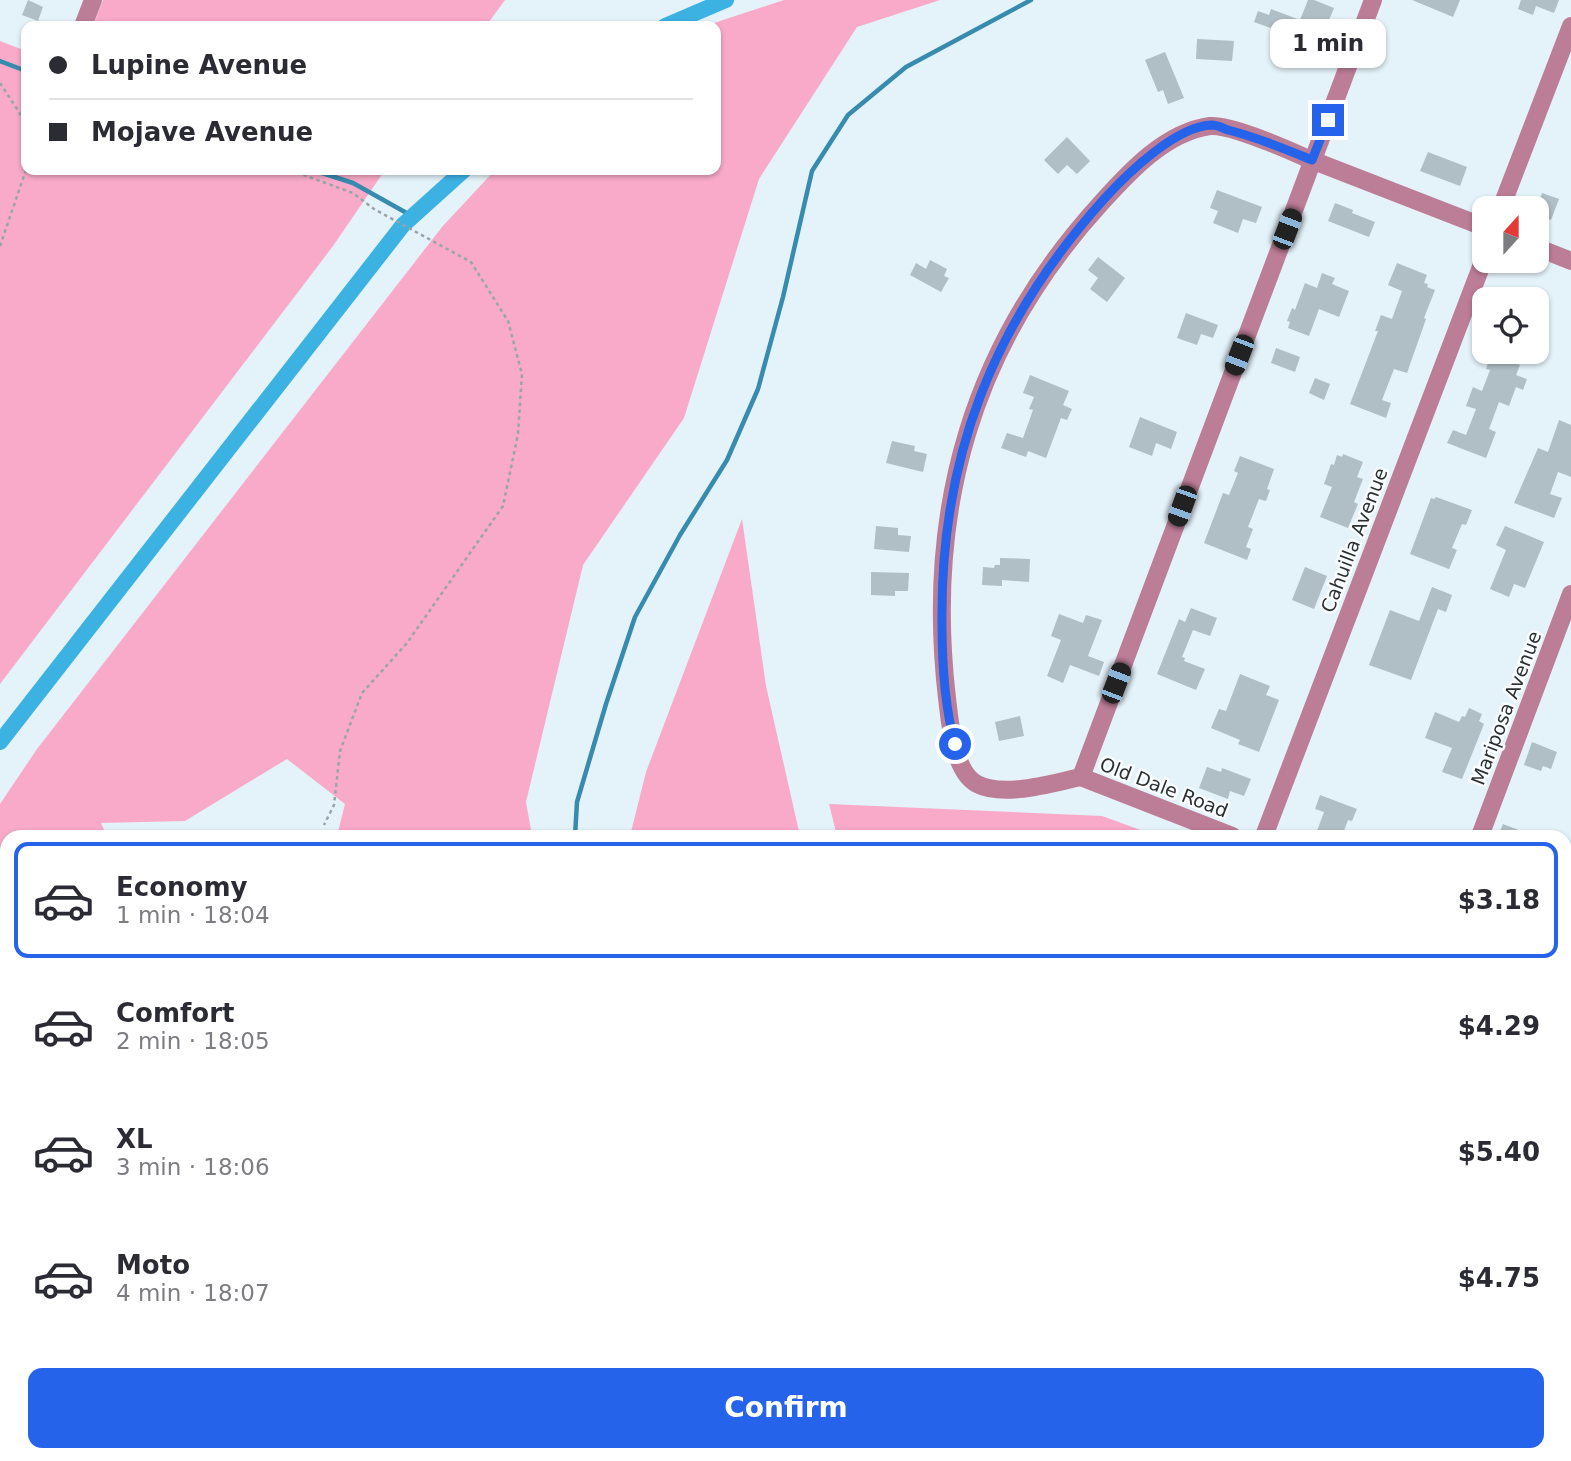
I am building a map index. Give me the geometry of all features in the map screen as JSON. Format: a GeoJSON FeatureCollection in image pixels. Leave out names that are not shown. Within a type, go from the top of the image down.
{"type":"FeatureCollection","features":[{"type":"Feature","properties":{"kind":"street"},"geometry":{"type":"LineString","coordinates":[[85,21],[93,0]]}},
{"type":"Feature","properties":{"kind":"street"},"geometry":{"type":"LineString","coordinates":[[1373,0],[1312,160],[1081,777],[1018,789],[990,789],[975,783],[965,773],[953,739],[942,657],[941,577],[949,512],[959,461],[980,391],[1018,317],[1066,243],[1129,172],[1161,147],[1188,132],[1212,125],[1251,136],[1312,160],[1472,222]]}},
{"type":"Feature","properties":{"kind":"street"},"geometry":{"type":"LineString","coordinates":[[1506,196],[1571,26]]}},
{"type":"Feature","properties":{"kind":"street"},"geometry":{"type":"LineString","coordinates":[[1549,252],[1571,261]]}},
{"type":"Feature","properties":{"kind":"street","name":"Cahuilla Avenue"},"geometry":{"type":"LineString","coordinates":[[1266,830],[1479,273]]}},
{"type":"Feature","properties":{"kind":"street","name":"Mariposa Avenue"},"geometry":{"type":"LineString","coordinates":[[1483,830],[1563,640],[1571,594]]}},
{"type":"Feature","properties":{"kind":"street","name":"Old Dale Road"},"geometry":{"type":"LineString","coordinates":[[1081,777],[1217,830]]}},
{"type":"Feature","properties":{"kind":"path"},"geometry":{"type":"LineString","coordinates":[[0,83],[21,115]]}},
{"type":"Feature","properties":{"kind":"path"},"geometry":{"type":"LineString","coordinates":[[0,246],[24,175]]}},
{"type":"Feature","properties":{"kind":"path"},"geometry":{"type":"LineString","coordinates":[[304,175],[353,193],[374,209],[471,262],[508,321],[522,374],[518,434],[503,506],[407,643],[362,693],[340,751],[334,805],[324,825]]}},
{"type":"Feature","properties":{"kind":"shaded area"},"geometry":{"type":"Polygon","coordinates":[[[103,0],[505,0],[490,21],[95,21],[103,0]]]}},
{"type":"Feature","properties":{"kind":"shaded area"},"geometry":{"type":"Polygon","coordinates":[[[784,0],[940,0],[857,27],[759,179],[684,418],[583,565],[526,802],[531,830],[338,830],[345,804],[287,759],[185,821],[101,823],[104,830],[0,830],[0,804],[37,749],[442,227],[490,175],[721,175],[720,21],[784,0]]]}},
{"type":"Feature","properties":{"kind":"shaded area"},"geometry":{"type":"Polygon","coordinates":[[[0,41],[21,49],[21,175],[382,175],[333,246],[0,684],[0,41]]]}},
{"type":"Feature","properties":{"kind":"shaded area"},"geometry":{"type":"Polygon","coordinates":[[[742,519],[766,686],[799,830],[632,830],[646,772],[742,519]]]}},
{"type":"Feature","properties":{"kind":"shaded area"},"geometry":{"type":"Polygon","coordinates":[[[829,804],[1102,816],[1140,830],[836,830],[829,804]]]}},
{"type":"Feature","properties":{"kind":"building"},"geometry":{"type":"Polygon","coordinates":[[[28,0],[43,7],[38,21],[22,15],[28,0]]]}},
{"type":"Feature","properties":{"kind":"building"},"geometry":{"type":"Polygon","coordinates":[[[1308,0],[1334,8],[1329,20],[1334,22],[1325,44],[1281,27],[1279,31],[1254,22],[1258,11],[1269,15],[1271,9],[1300,20],[1308,0]]]}},
{"type":"Feature","properties":{"kind":"building"},"geometry":{"type":"Polygon","coordinates":[[[1412,0],[1460,0],[1453,17],[1412,0]]]}},
{"type":"Feature","properties":{"kind":"building"},"geometry":{"type":"Polygon","coordinates":[[[1521,0],[1559,0],[1554,13],[1536,6],[1533,15],[1518,9],[1521,0]]]}},
{"type":"Feature","properties":{"kind":"building"},"geometry":{"type":"Polygon","coordinates":[[[1197,39],[1234,41],[1232,61],[1196,59],[1197,39]]]}},
{"type":"Feature","properties":{"kind":"building"},"geometry":{"type":"Polygon","coordinates":[[[1165,52],[1184,98],[1168,104],[1163,90],[1158,92],[1145,60],[1165,52]]]}},
{"type":"Feature","properties":{"kind":"building"},"geometry":{"type":"Polygon","coordinates":[[[1067,137],[1090,161],[1077,174],[1067,165],[1058,174],[1044,160],[1067,137]]]}},
{"type":"Feature","properties":{"kind":"building"},"geometry":{"type":"Polygon","coordinates":[[[1428,152],[1467,167],[1460,186],[1420,171],[1428,152]]]}},
{"type":"Feature","properties":{"kind":"building"},"geometry":{"type":"Polygon","coordinates":[[[1217,190],[1262,207],[1256,223],[1243,219],[1238,233],[1213,223],[1218,211],[1210,208],[1217,190]]]}},
{"type":"Feature","properties":{"kind":"building"},"geometry":{"type":"Polygon","coordinates":[[[1542,193],[1559,199],[1551,220],[1549,196],[1541,196],[1542,193]]]}},
{"type":"Feature","properties":{"kind":"building"},"geometry":{"type":"Polygon","coordinates":[[[1335,203],[1375,222],[1369,237],[1328,221],[1335,203]]]}},
{"type":"Feature","properties":{"kind":"building"},"geometry":{"type":"Polygon","coordinates":[[[1098,257],[1125,278],[1107,302],[1090,289],[1098,278],[1088,270],[1098,257]]]}},
{"type":"Feature","properties":{"kind":"building"},"geometry":{"type":"Polygon","coordinates":[[[930,260],[947,269],[944,276],[949,278],[941,292],[910,275],[916,263],[926,269],[930,260]]]}},
{"type":"Feature","properties":{"kind":"building"},"geometry":{"type":"Polygon","coordinates":[[[1397,263],[1427,275],[1424,283],[1435,290],[1407,373],[1394,369],[1382,400],[1391,403],[1386,418],[1350,404],[1378,331],[1375,331],[1381,315],[1392,319],[1402,291],[1388,285],[1397,263]]]}},
{"type":"Feature","properties":{"kind":"building"},"geometry":{"type":"Polygon","coordinates":[[[1322,273],[1335,278],[1332,284],[1349,291],[1339,317],[1319,309],[1309,336],[1288,328],[1290,322],[1287,321],[1292,308],[1295,310],[1305,283],[1317,288],[1322,273]]]}},
{"type":"Feature","properties":{"kind":"building"},"geometry":{"type":"Polygon","coordinates":[[[1186,313],[1218,325],[1213,338],[1201,334],[1197,345],[1177,338],[1186,313]]]}},
{"type":"Feature","properties":{"kind":"building"},"geometry":{"type":"Polygon","coordinates":[[[1276,348],[1300,357],[1295,372],[1271,363],[1276,348]]]}},
{"type":"Feature","properties":{"kind":"building"},"geometry":{"type":"Polygon","coordinates":[[[1488,364],[1517,364],[1520,365],[1516,375],[1527,379],[1523,390],[1516,387],[1509,406],[1499,402],[1489,429],[1496,432],[1486,458],[1447,443],[1453,430],[1466,435],[1476,409],[1466,406],[1473,387],[1482,391],[1490,370],[1486,369],[1488,364]]]}},
{"type":"Feature","properties":{"kind":"building"},"geometry":{"type":"Polygon","coordinates":[[[1030,375],[1069,391],[1063,405],[1072,409],[1067,420],[1061,418],[1046,458],[1028,451],[1026,457],[1001,448],[1007,433],[1023,438],[1033,410],[1029,409],[1034,397],[1023,393],[1030,375]]]}},
{"type":"Feature","properties":{"kind":"building"},"geometry":{"type":"Polygon","coordinates":[[[1315,378],[1330,384],[1324,400],[1309,393],[1315,378]]]}},
{"type":"Feature","properties":{"kind":"building"},"geometry":{"type":"Polygon","coordinates":[[[1140,417],[1177,432],[1171,449],[1156,443],[1152,456],[1129,447],[1140,417]]]}},
{"type":"Feature","properties":{"kind":"building"},"geometry":{"type":"Polygon","coordinates":[[[1559,420],[1571,425],[1571,477],[1558,472],[1550,494],[1562,498],[1554,518],[1514,503],[1538,448],[1548,452],[1559,420]]]}},
{"type":"Feature","properties":{"kind":"building"},"geometry":{"type":"Polygon","coordinates":[[[892,441],[915,446],[914,451],[927,454],[923,472],[886,463],[892,441]]]}},
{"type":"Feature","properties":{"kind":"building"},"geometry":{"type":"Polygon","coordinates":[[[1343,454],[1363,462],[1357,477],[1363,479],[1354,502],[1358,504],[1348,528],[1320,517],[1332,487],[1324,484],[1331,464],[1334,465],[1337,455],[1342,457],[1343,454]]]}},
{"type":"Feature","properties":{"kind":"building"},"geometry":{"type":"Polygon","coordinates":[[[1240,456],[1274,469],[1266,501],[1259,499],[1248,527],[1253,529],[1246,547],[1251,549],[1247,560],[1204,543],[1223,493],[1229,495],[1238,473],[1234,471],[1240,456]]]}},
{"type":"Feature","properties":{"kind":"building"},"geometry":{"type":"Polygon","coordinates":[[[1436,497],[1472,510],[1466,525],[1462,524],[1452,548],[1457,550],[1449,569],[1410,554],[1431,498],[1436,497]]]}},
{"type":"Feature","properties":{"kind":"building"},"geometry":{"type":"Polygon","coordinates":[[[876,526],[898,528],[898,535],[911,536],[909,552],[874,549],[876,526]]]}},
{"type":"Feature","properties":{"kind":"building"},"geometry":{"type":"Polygon","coordinates":[[[1505,526],[1544,542],[1525,588],[1514,584],[1509,597],[1490,589],[1506,550],[1496,545],[1505,526]]]}},
{"type":"Feature","properties":{"kind":"building"},"geometry":{"type":"Polygon","coordinates":[[[1000,558],[1030,559],[1029,582],[1002,580],[1002,586],[982,585],[983,567],[994,568],[995,565],[1000,565],[1000,558]]]}},
{"type":"Feature","properties":{"kind":"building"},"geometry":{"type":"Polygon","coordinates":[[[1305,567],[1327,576],[1314,609],[1292,600],[1305,567]]]}},
{"type":"Feature","properties":{"kind":"building"},"geometry":{"type":"Polygon","coordinates":[[[871,572],[909,573],[908,591],[895,591],[895,596],[871,595],[871,572]]]}},
{"type":"Feature","properties":{"kind":"building"},"geometry":{"type":"Polygon","coordinates":[[[1432,587],[1452,595],[1446,612],[1438,609],[1411,680],[1369,665],[1390,610],[1419,621],[1432,587]]]}},
{"type":"Feature","properties":{"kind":"building"},"geometry":{"type":"Polygon","coordinates":[[[1191,608],[1217,618],[1210,636],[1193,630],[1182,657],[1185,658],[1184,661],[1205,669],[1196,690],[1157,674],[1179,619],[1185,622],[1191,608]]]}},
{"type":"Feature","properties":{"kind":"building"},"geometry":{"type":"Polygon","coordinates":[[[1059,614],[1083,623],[1086,615],[1102,620],[1088,656],[1104,662],[1099,676],[1070,665],[1063,683],[1047,676],[1061,640],[1051,636],[1059,614]]]}},
{"type":"Feature","properties":{"kind":"building"},"geometry":{"type":"Polygon","coordinates":[[[1240,674],[1270,686],[1266,695],[1279,700],[1259,752],[1238,744],[1240,740],[1211,728],[1219,709],[1226,711],[1240,674]]]}},
{"type":"Feature","properties":{"kind":"building"},"geometry":{"type":"Polygon","coordinates":[[[1469,708],[1482,714],[1479,721],[1484,724],[1462,779],[1442,772],[1452,748],[1425,738],[1435,712],[1459,722],[1469,708]]]}},
{"type":"Feature","properties":{"kind":"building"},"geometry":{"type":"Polygon","coordinates":[[[1020,716],[1024,736],[999,741],[995,722],[1020,716]]]}},
{"type":"Feature","properties":{"kind":"building"},"geometry":{"type":"Polygon","coordinates":[[[1532,742],[1557,752],[1551,769],[1543,766],[1541,771],[1524,765],[1532,742]]]}},
{"type":"Feature","properties":{"kind":"building"},"geometry":{"type":"Polygon","coordinates":[[[1207,767],[1221,772],[1222,768],[1251,779],[1244,796],[1230,791],[1228,799],[1199,788],[1207,767]]]}},
{"type":"Feature","properties":{"kind":"building"},"geometry":{"type":"Polygon","coordinates":[[[1320,795],[1357,809],[1344,830],[1317,830],[1324,812],[1315,809],[1320,795]]]}},
{"type":"Feature","properties":{"kind":"building"},"geometry":{"type":"Polygon","coordinates":[[[1503,824],[1518,830],[1500,830],[1503,824]]]}},
{"type":"Feature","properties":{"kind":"waterway"},"geometry":{"type":"LineString","coordinates":[[677,21],[726,0]]}},
{"type":"Feature","properties":{"kind":"waterway"},"geometry":{"type":"LineString","coordinates":[[575,830],[577,802],[635,617],[680,535],[727,460],[758,389],[783,297],[812,171],[848,115],[906,67],[1031,0]]}},
{"type":"Feature","properties":{"kind":"waterway"},"geometry":{"type":"LineString","coordinates":[[0,61],[21,69]]}},
{"type":"Feature","properties":{"kind":"waterway"},"geometry":{"type":"LineString","coordinates":[[328,175],[353,183],[412,216]]}},
{"type":"Feature","properties":{"kind":"waterway"},"geometry":{"type":"LineString","coordinates":[[0,742],[403,225],[458,175]]}},
{"type":"Feature","properties":{"kind":"route"},"geometry":{"type":"LineString","coordinates":[[955,744],[942,657],[941,577],[949,512],[959,461],[980,391],[1005,338],[1066,243],[1129,172],[1161,147],[1188,132],[1212,125],[1312,160],[1328,120]]}}]}
